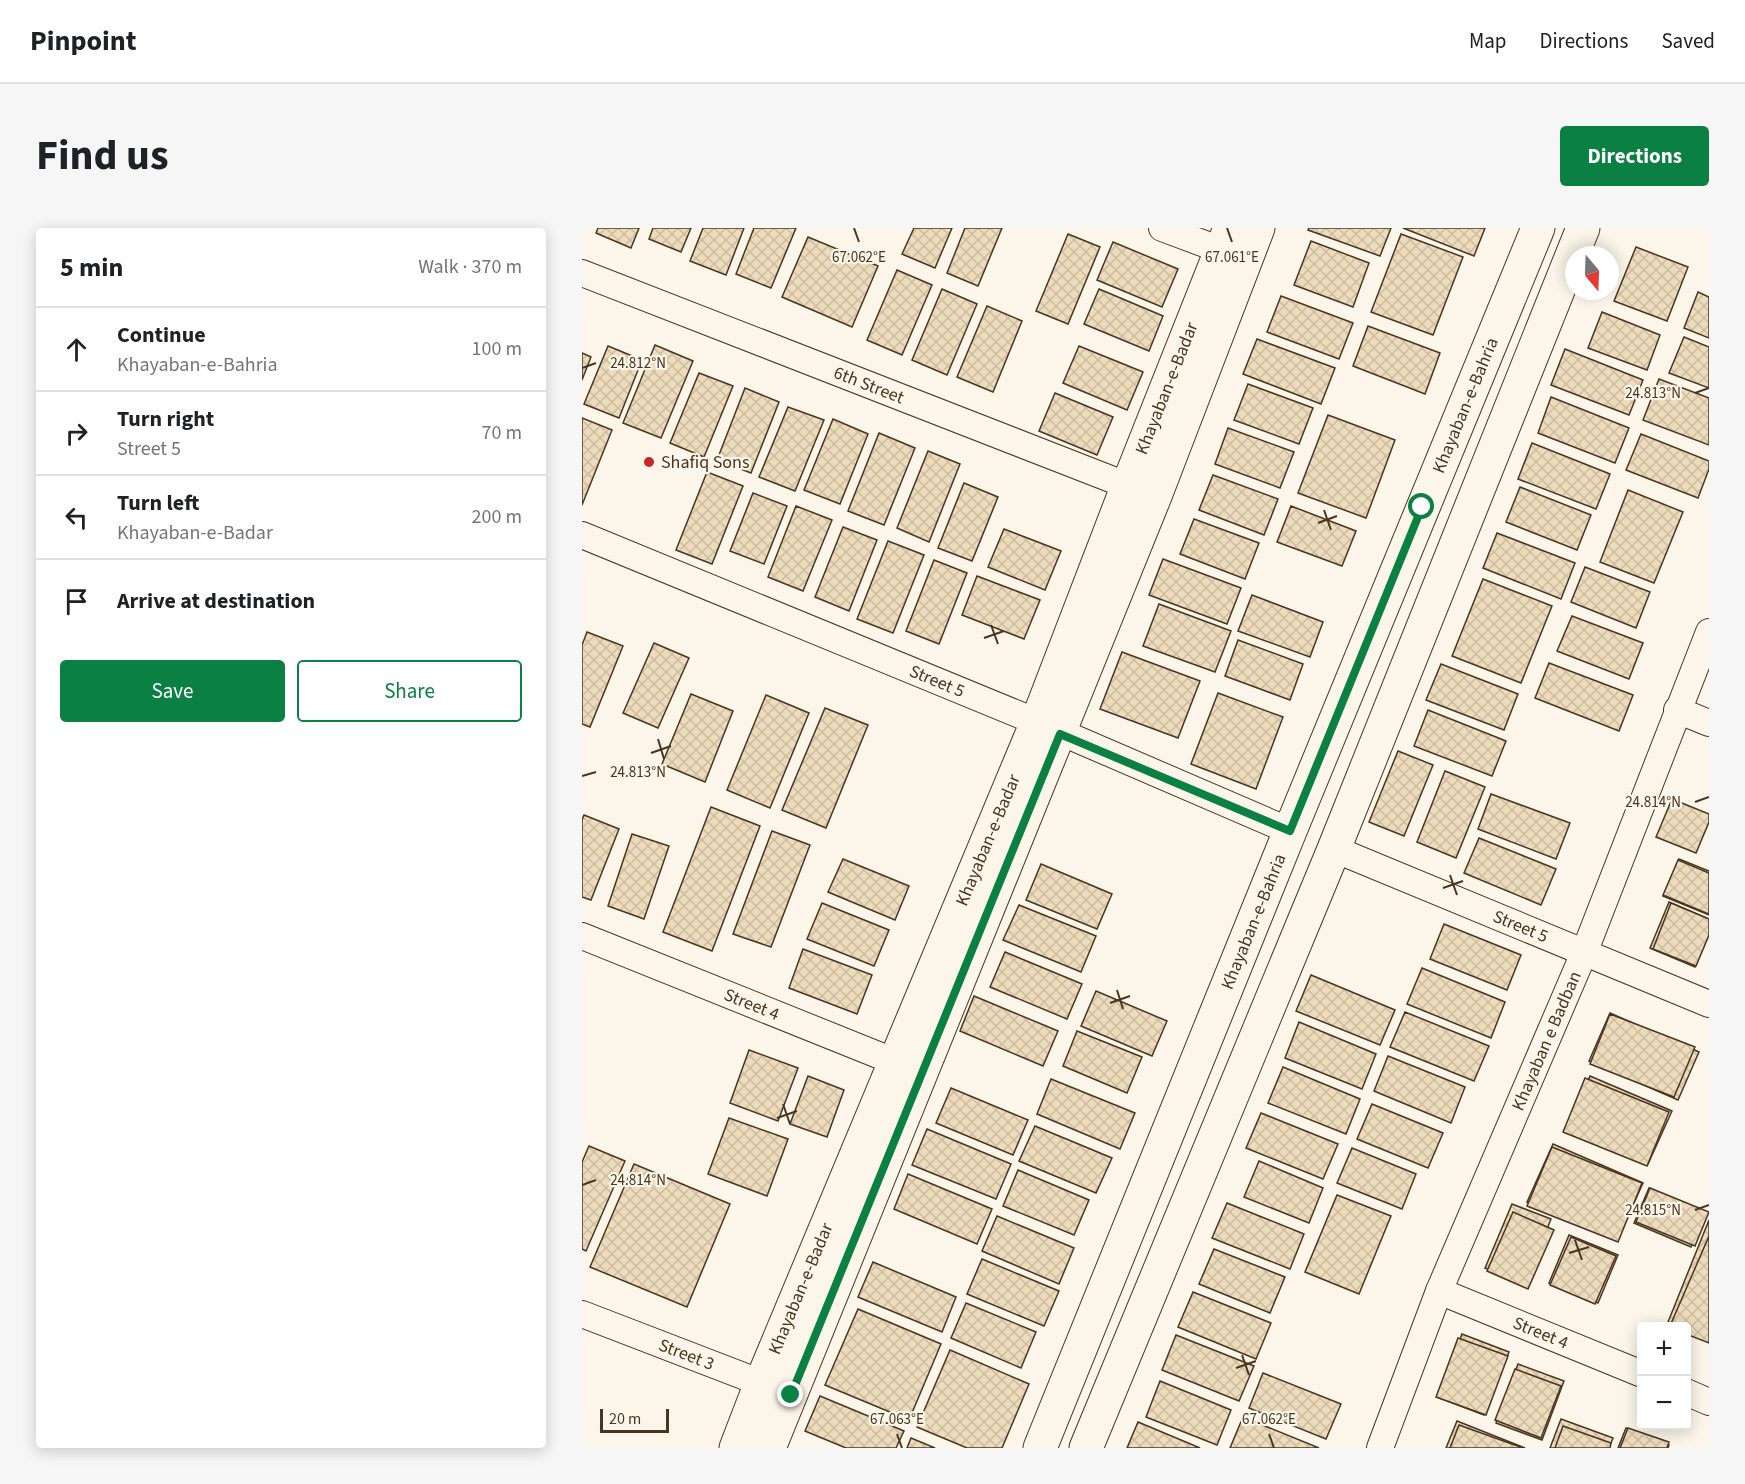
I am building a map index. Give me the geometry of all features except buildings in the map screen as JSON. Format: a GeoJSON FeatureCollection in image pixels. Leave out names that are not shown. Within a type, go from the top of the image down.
{"type":"FeatureCollection","features":[{"type":"Feature","properties":{"kind":"main road","name":"Khayaban-e-Badar"},"geometry":{"type":"LineString","coordinates":[[769,1448],[791,1395],[909,1067],[1142,491],[1232,246],[1258,228]]}},
{"type":"Feature","properties":{"kind":"main road","name":"Khayaban-e-Bahria"},"geometry":{"type":"LineString","coordinates":[[1040,1448],[1422,507],[1538,228]]}},
{"type":"Feature","properties":{"kind":"main road"},"geometry":{"type":"LineString","coordinates":[[1086,1448],[1334,849],[1583,228]]}},
{"type":"Feature","properties":{"kind":"main road"},"geometry":{"type":"LineString","coordinates":[[1422,507],[1464,525]]}},
{"type":"Feature","properties":{"kind":"main road","name":"Khayaban-e-Badar"},"geometry":{"type":"LineString","coordinates":[[736,1448],[761,1383],[909,1067]]}},
{"type":"Feature","properties":{"kind":"street"},"geometry":{"type":"LineString","coordinates":[[1162,228],[1232,246]]}},
{"type":"Feature","properties":{"kind":"street","name":"6th Street"},"geometry":{"type":"LineString","coordinates":[[582,273],[1142,491]]}},
{"type":"Feature","properties":{"kind":"street","name":"Street 5"},"geometry":{"type":"LineString","coordinates":[[582,535],[1290,831]]}},
{"type":"Feature","properties":{"kind":"street","name":"Khayaban e Badban"},"geometry":{"type":"LineString","coordinates":[[1380,1448],[1439,1291],[1584,953],[1709,632]]}},
{"type":"Feature","properties":{"kind":"street"},"geometry":{"type":"LineString","coordinates":[[1677,710],[1709,723]]}},
{"type":"Feature","properties":{"kind":"street","name":"Street 5"},"geometry":{"type":"LineString","coordinates":[[1334,849],[1709,1004]]}},
{"type":"Feature","properties":{"kind":"street","name":"Street 4"},"geometry":{"type":"LineString","coordinates":[[582,936],[909,1067]]}},
{"type":"Feature","properties":{"kind":"street","name":"Street 4"},"geometry":{"type":"LineString","coordinates":[[1439,1291],[1637,1372]]}},
{"type":"Feature","properties":{"kind":"street","name":"Street 3"},"geometry":{"type":"LineString","coordinates":[[582,1314],[791,1395]]}},
{"type":"Feature","properties":{"kind":"street"},"geometry":{"type":"LineString","coordinates":[[1691,1394],[1709,1402]]}},
{"type":"Feature","properties":{"kind":"place","name":"Shafiq Sons"},"geometry":{"type":"Point","coordinates":[649,462]}},
{"type":"Feature","properties":{"kind":"route"},"geometry":{"type":"LineString","coordinates":[[791,1395],[1060,734],[1290,831],[1422,507]]}}]}
